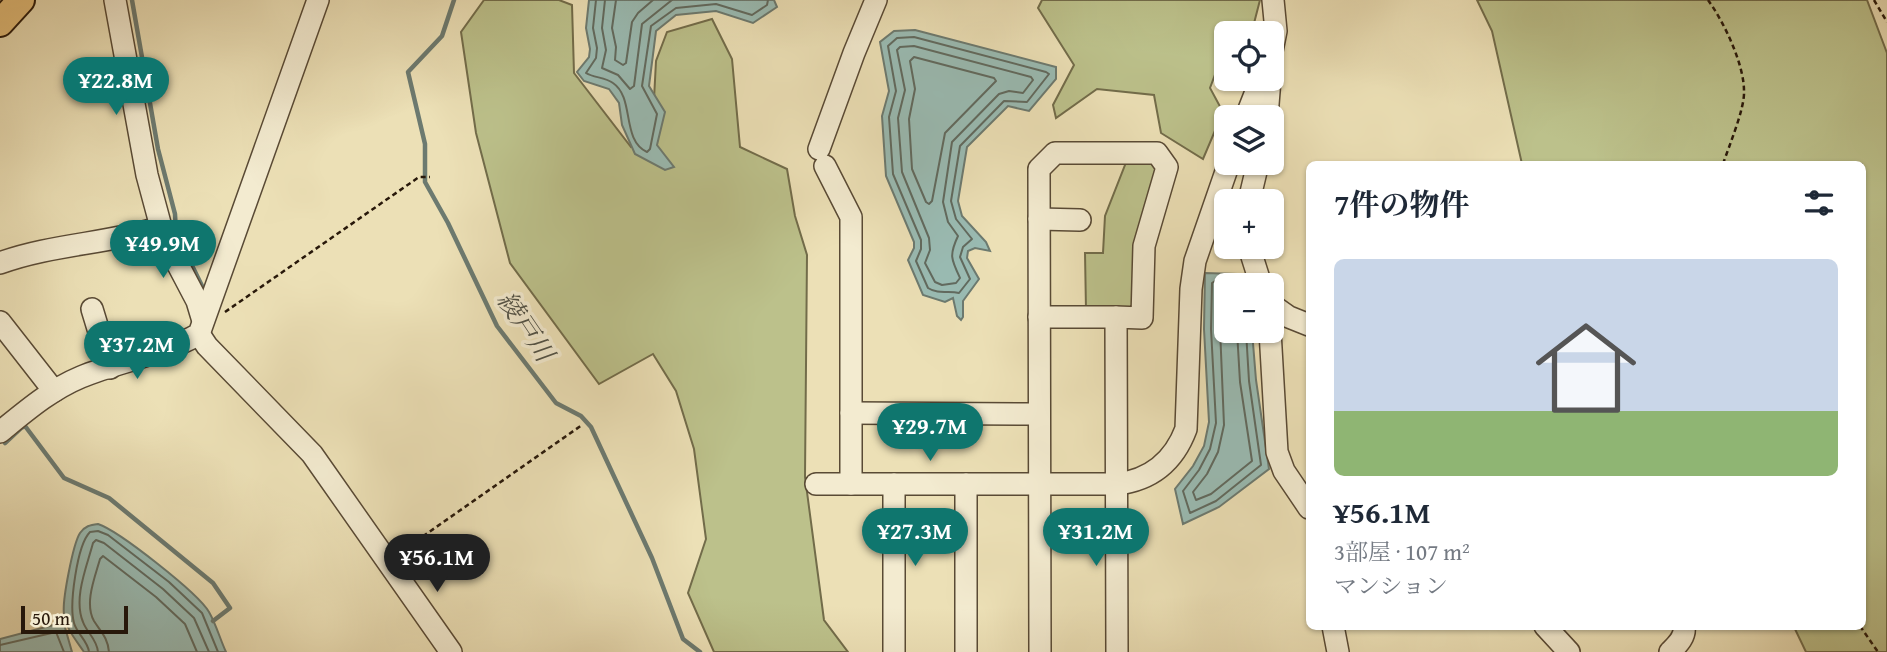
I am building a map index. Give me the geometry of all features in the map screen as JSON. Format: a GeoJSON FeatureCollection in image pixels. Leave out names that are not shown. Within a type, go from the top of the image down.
{"type":"FeatureCollection","features":[{"type":"Feature","properties":{"kind":"main road"},"geometry":{"type":"LineString","coordinates":[[0,23],[21,0]]}},
{"type":"Feature","properties":{"kind":"street"},"geometry":{"type":"LineString","coordinates":[[116,0],[147,175],[166,242],[197,300],[207,346],[312,454],[451,652]]}},
{"type":"Feature","properties":{"kind":"street"},"geometry":{"type":"LineString","coordinates":[[0,432],[54,391],[82,377],[169,348],[201,327],[214,298],[318,0]]}},
{"type":"Feature","properties":{"kind":"street"},"geometry":{"type":"LineString","coordinates":[[851,484],[851,218],[822,157],[854,53],[876,0]]}},
{"type":"Feature","properties":{"kind":"street"},"geometry":{"type":"LineString","coordinates":[[1273,0],[1275,21]]}},
{"type":"Feature","properties":{"kind":"street"},"geometry":{"type":"LineString","coordinates":[[1039,317],[1142,318],[1144,246],[1167,167],[1157,153],[1055,153],[1039,169],[1038,414],[1040,652]]}},
{"type":"Feature","properties":{"kind":"street"},"geometry":{"type":"LineString","coordinates":[[816,484],[1117,484],[1138,480],[1163,466],[1178,448],[1186,429],[1191,289],[1195,261],[1225,175]]}},
{"type":"Feature","properties":{"kind":"street"},"geometry":{"type":"LineString","coordinates":[[1039,219],[1080,220]]}},
{"type":"Feature","properties":{"kind":"street"},"geometry":{"type":"LineString","coordinates":[[0,263],[35,251],[161,227]]}},
{"type":"Feature","properties":{"kind":"street"},"geometry":{"type":"LineString","coordinates":[[92,309],[110,368]]}},
{"type":"Feature","properties":{"kind":"street"},"geometry":{"type":"LineString","coordinates":[[1284,313],[1306,324]]}},
{"type":"Feature","properties":{"kind":"street"},"geometry":{"type":"LineString","coordinates":[[1116,317],[1118,652]]}},
{"type":"Feature","properties":{"kind":"street"},"geometry":{"type":"LineString","coordinates":[[0,321],[54,391]]}},
{"type":"Feature","properties":{"kind":"street"},"geometry":{"type":"LineString","coordinates":[[1271,343],[1277,452],[1284,471],[1306,504]]}},
{"type":"Feature","properties":{"kind":"street"},"geometry":{"type":"LineString","coordinates":[[852,414],[1038,414]]}},
{"type":"Feature","properties":{"kind":"street"},"geometry":{"type":"LineString","coordinates":[[894,484],[894,652]]}},
{"type":"Feature","properties":{"kind":"street"},"geometry":{"type":"LineString","coordinates":[[965,484],[966,652]]}},
{"type":"Feature","properties":{"kind":"street"},"geometry":{"type":"LineString","coordinates":[[1334,630],[1338,652]]}},
{"type":"Feature","properties":{"kind":"street"},"geometry":{"type":"LineString","coordinates":[[1549,630],[1569,652]]}},
{"type":"Feature","properties":{"kind":"street"},"geometry":{"type":"LineString","coordinates":[[1670,652],[1680,641],[1685,630]]}},
{"type":"Feature","properties":{"kind":"path"},"geometry":{"type":"LineString","coordinates":[[1708,0],[1729,36],[1743,78],[1745,93],[1724,161]]}},
{"type":"Feature","properties":{"kind":"path"},"geometry":{"type":"LineString","coordinates":[[1874,0],[1887,22]]}},
{"type":"Feature","properties":{"kind":"path"},"geometry":{"type":"LineString","coordinates":[[201,327],[419,177],[430,177]]}},
{"type":"Feature","properties":{"kind":"path"},"geometry":{"type":"LineString","coordinates":[[387,561],[582,425]]}},
{"type":"Feature","properties":{"kind":"path"},"geometry":{"type":"LineString","coordinates":[[1863,630],[1878,652]]}},
{"type":"Feature","properties":{"kind":"green space"},"geometry":{"type":"Polygon","coordinates":[[[484,0],[559,0],[572,5],[574,73],[631,147],[652,138],[656,61],[667,32],[712,19],[732,59],[740,147],[787,169],[795,216],[807,255],[805,477],[824,620],[848,652],[714,652],[688,593],[706,539],[694,449],[676,391],[653,354],[599,384],[510,263],[476,133],[461,32],[484,0]]]}},
{"type":"Feature","properties":{"kind":"green space"},"geometry":{"type":"Polygon","coordinates":[[[1042,0],[1260,0],[1255,21],[1214,21],[1214,77],[1210,88],[1219,105],[1214,105],[1214,133],[1203,159],[1161,133],[1154,95],[1097,89],[1056,118],[1053,105],[1074,65],[1038,8],[1042,0]]]}},
{"type":"Feature","properties":{"kind":"green space"},"geometry":{"type":"Polygon","coordinates":[[[1477,0],[1867,0],[1887,53],[1887,652],[1806,652],[1795,630],[1866,630],[1866,161],[1521,161],[1492,31],[1477,0]]]}},
{"type":"Feature","properties":{"kind":"green space"},"geometry":{"type":"Polygon","coordinates":[[[1153,159],[1160,168],[1134,307],[1086,310],[1085,253],[1103,253],[1105,216],[1127,160],[1153,159]]]}},
{"type":"Feature","properties":{"kind":"water"},"geometry":{"type":"Polygon","coordinates":[[[589,0],[774,0],[777,7],[753,23],[716,11],[676,15],[656,31],[649,86],[665,112],[657,145],[674,167],[665,170],[635,154],[622,125],[619,103],[609,89],[584,81],[577,72],[589,57],[586,28],[589,0]]]}},
{"type":"Feature","properties":{"kind":"water"},"geometry":{"type":"Polygon","coordinates":[[[915,30],[1056,67],[1056,79],[1029,111],[1008,106],[967,147],[958,201],[962,216],[986,242],[990,251],[975,248],[968,251],[967,258],[979,279],[963,301],[961,320],[957,316],[953,298],[945,302],[923,295],[908,260],[914,242],[886,176],[882,116],[889,91],[880,42],[894,31],[915,30]]]}},
{"type":"Feature","properties":{"kind":"water"},"geometry":{"type":"Polygon","coordinates":[[[1205,273],[1214,273],[1214,343],[1253,343],[1269,469],[1219,507],[1183,524],[1175,489],[1204,446],[1209,422],[1204,329],[1205,273]]]}},
{"type":"Feature","properties":{"kind":"water"},"geometry":{"type":"Polygon","coordinates":[[[98,524],[139,550],[202,603],[209,612],[226,652],[84,652],[67,625],[64,614],[65,597],[77,539],[84,529],[98,524]]]}},
{"type":"Feature","properties":{"kind":"water"},"geometry":{"type":"Polygon","coordinates":[[[64,624],[72,652],[0,652],[0,639],[64,624]]]}},
{"type":"Feature","properties":{"kind":"waterway"},"geometry":{"type":"LineString","coordinates":[[132,0],[158,149],[175,214],[176,233],[204,290]]}},
{"type":"Feature","properties":{"kind":"waterway","name":"綾戸川"},"geometry":{"type":"LineString","coordinates":[[454,0],[442,36],[408,72],[425,144],[425,182],[448,223],[497,326],[556,403],[581,416],[591,427],[652,558],[683,639],[700,652]]}},
{"type":"Feature","properties":{"kind":"waterway"},"geometry":{"type":"LineString","coordinates":[[5,443],[25,426],[64,478],[109,498],[213,583],[230,608],[213,621]]}}]}
